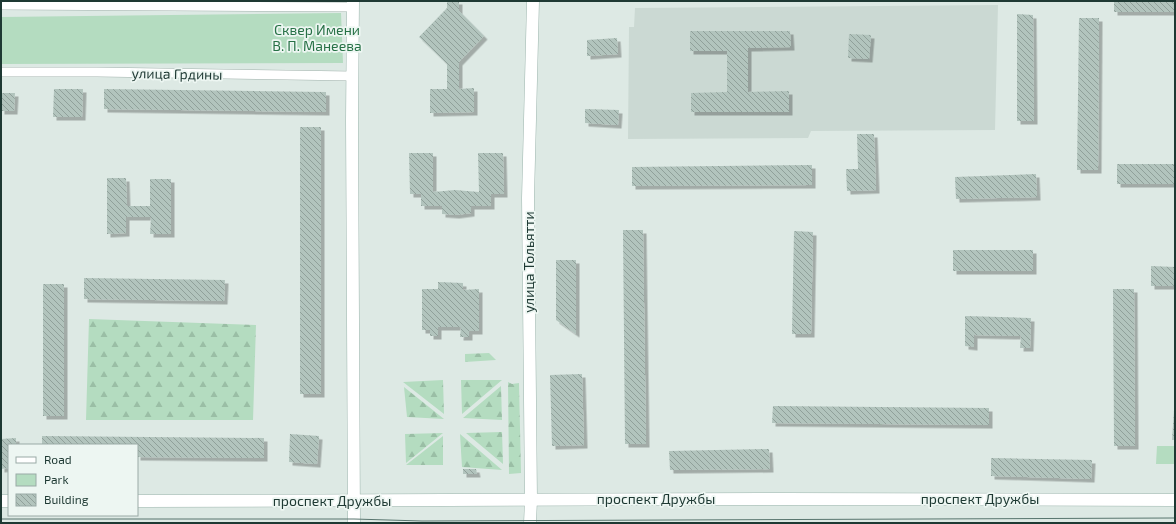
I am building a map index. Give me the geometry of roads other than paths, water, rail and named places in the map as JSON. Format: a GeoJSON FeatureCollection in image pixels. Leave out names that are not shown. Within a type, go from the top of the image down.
{"type":"FeatureCollection","features":[{"type":"Feature","properties":{"kind":"main road","name":"улица Тольятти"},"geometry":{"type":"LineString","coordinates":[[530,523],[528,198],[533,1]]}},
{"type":"Feature","properties":{"kind":"main road"},"geometry":{"type":"LineString","coordinates":[[353,4],[354,523]]}},
{"type":"Feature","properties":{"kind":"main road","name":"проспект Дружбы"},"geometry":{"type":"LineString","coordinates":[[138,501],[771,499],[1175,500]]}},
{"type":"Feature","properties":{"kind":"street"},"geometry":{"type":"LineString","coordinates":[[1,5],[353,4]]}},
{"type":"Feature","properties":{"kind":"street","name":"улица Грдины"},"geometry":{"type":"LineString","coordinates":[[1,72],[352,76]]}},
{"type":"Feature","properties":{"kind":"tram line"},"geometry":{"type":"LineString","coordinates":[[1,519],[354,519],[422,521],[1175,518]]}},
{"type":"Feature","properties":{"kind":"park label","name":"Сквер Имени В. П. Манеева"},"geometry":{"type":"Point","coordinates":[317,38]}}]}
